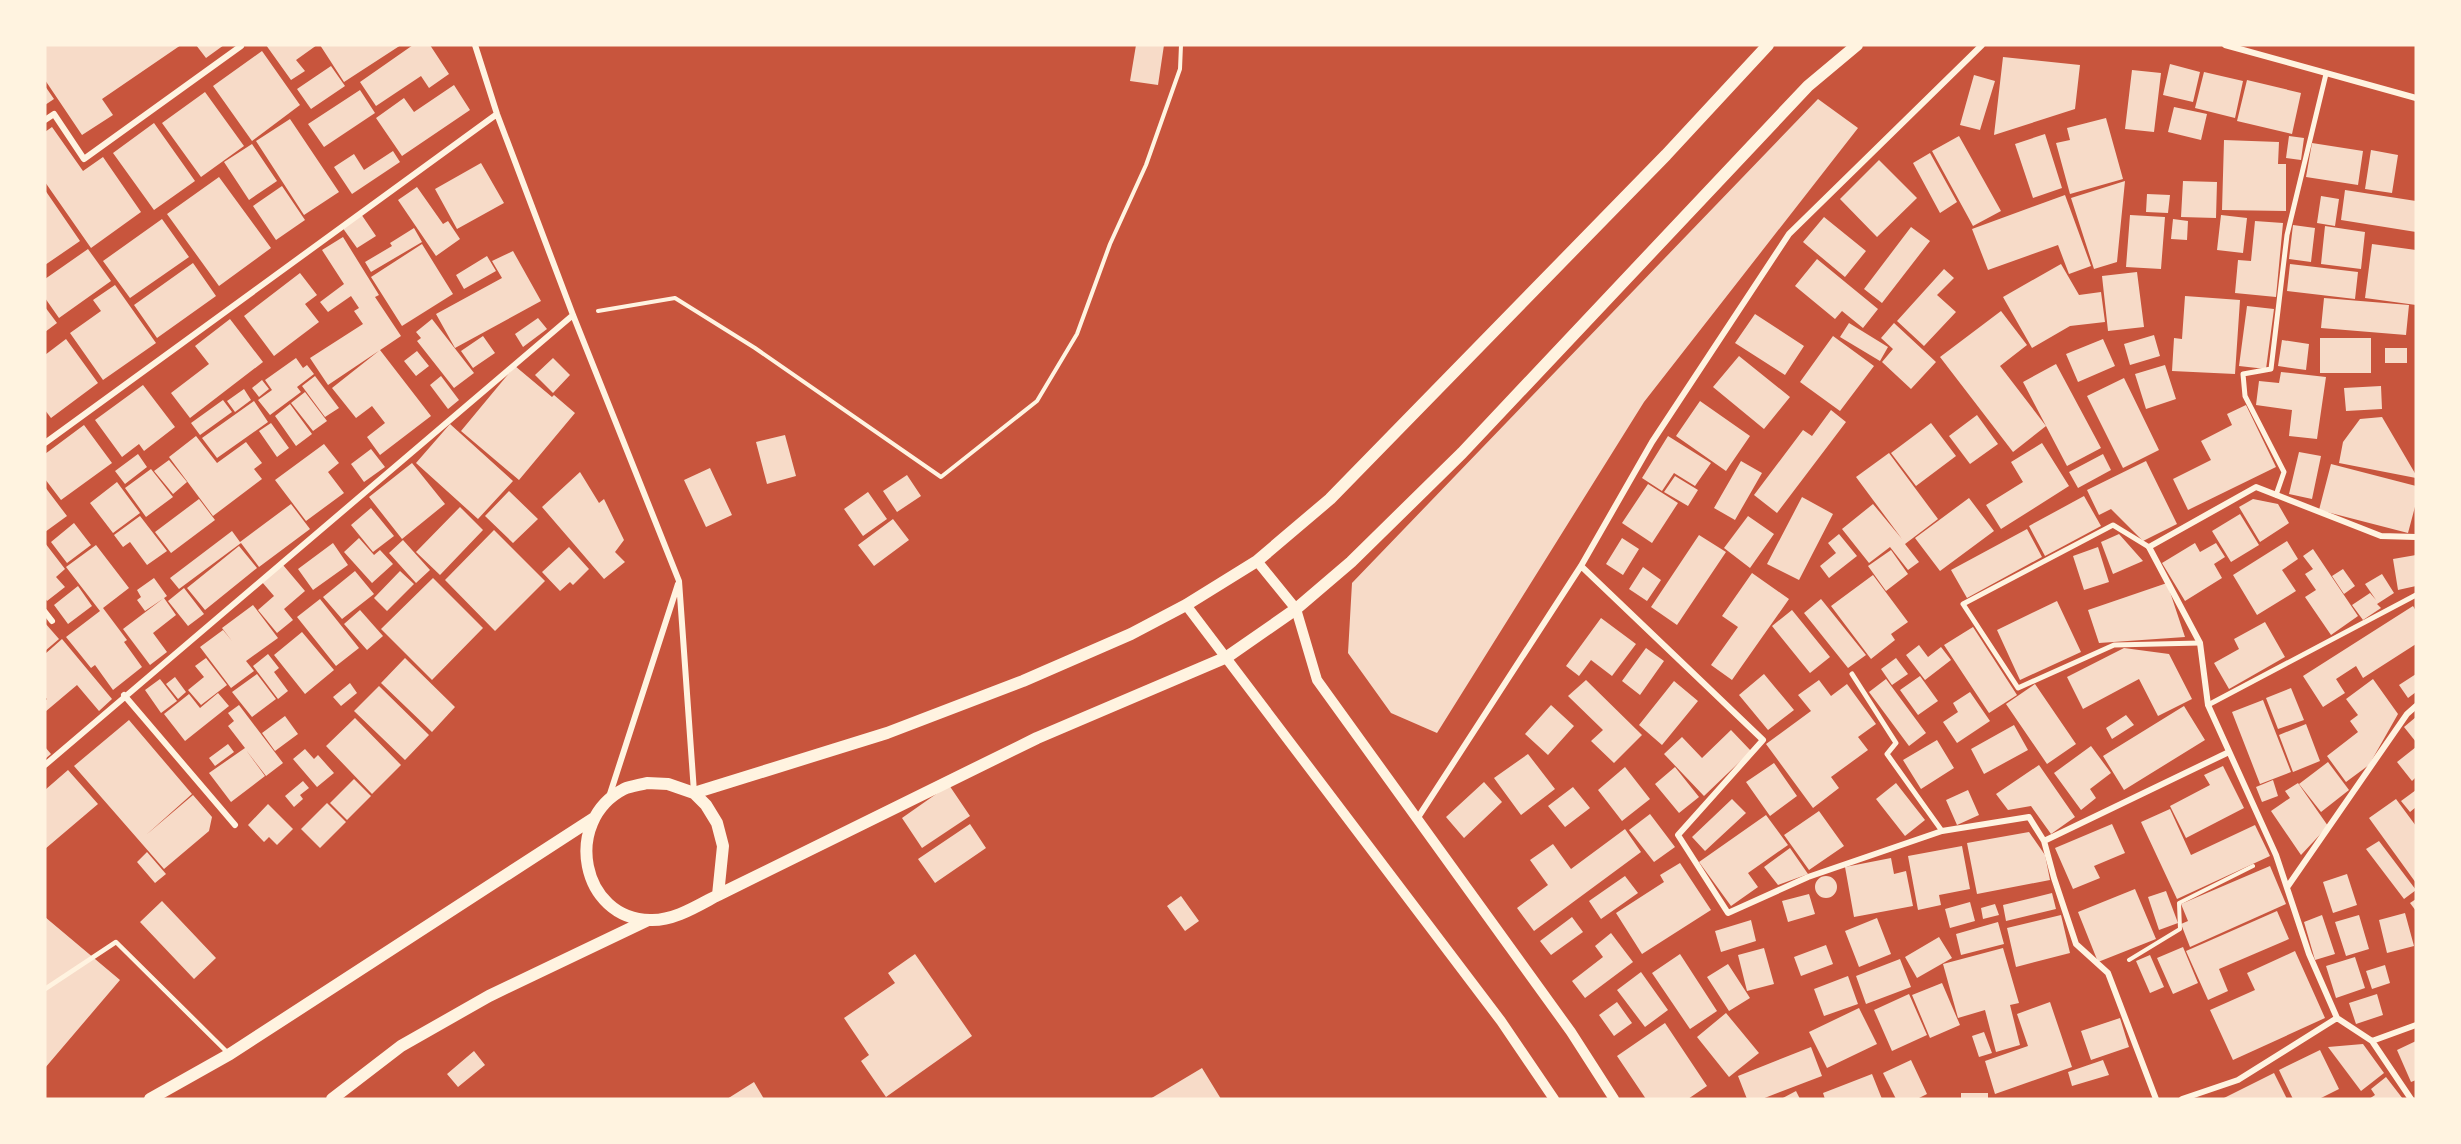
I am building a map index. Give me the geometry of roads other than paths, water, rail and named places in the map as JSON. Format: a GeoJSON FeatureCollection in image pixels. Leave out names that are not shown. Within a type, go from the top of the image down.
{"type":"FeatureCollection","features":[{"type":"Feature","properties":{"kind":"main road"},"geometry":{"type":"LineString","coordinates":[[694,793],[887,733],[1023,681],[1131,633],[1186,605],[1257,561],[1330,500],[1666,155],[1768,45]]}},
{"type":"Feature","properties":{"kind":"main road"},"geometry":{"type":"LineString","coordinates":[[332,1099],[401,1046],[489,996],[648,921],[672,918],[1037,738],[1227,657],[1296,609],[1351,562],[1462,453],[1808,86],[1857,45]]}},
{"type":"Feature","properties":{"kind":"main road"},"geometry":{"type":"LineString","coordinates":[[150,1099],[230,1054],[594,818],[608,801],[625,789],[647,783],[668,784],[694,793],[706,805],[717,823],[723,846],[718,895]]}},
{"type":"Feature","properties":{"kind":"main road"},"geometry":{"type":"LineString","coordinates":[[594,818],[586,838],[586,860],[592,881],[606,901],[625,914],[648,921]]}},
{"type":"Feature","properties":{"kind":"street"},"geometry":{"type":"LineString","coordinates":[[475,45],[497,114],[573,315],[679,581],[694,793]]}},
{"type":"Feature","properties":{"kind":"street"},"geometry":{"type":"LineString","coordinates":[[1417,819],[1581,566],[1652,442],[1789,234],[1982,45]]}},
{"type":"Feature","properties":{"kind":"street"},"geometry":{"type":"LineString","coordinates":[[2225,45],[2416,98]]}},
{"type":"Feature","properties":{"kind":"street"},"geometry":{"type":"LineString","coordinates":[[45,120],[54,114],[84,159],[242,46]]}},
{"type":"Feature","properties":{"kind":"street"},"geometry":{"type":"LineString","coordinates":[[2276,495],[2284,472],[2245,396],[2243,374],[2271,369],[2287,234],[2326,74]]}},
{"type":"Feature","properties":{"kind":"street"},"geometry":{"type":"LineString","coordinates":[[45,443],[497,114]]}},
{"type":"Feature","properties":{"kind":"street"},"geometry":{"type":"LineString","coordinates":[[45,765],[124,695],[573,315]]}},
{"type":"Feature","properties":{"kind":"street"},"geometry":{"type":"LineString","coordinates":[[2149,547],[2256,487],[2381,536],[2416,537]]}},
{"type":"Feature","properties":{"kind":"street"},"geometry":{"type":"LineString","coordinates":[[2200,643],[2114,645],[2018,688],[1963,604],[2113,525],[2149,547],[2200,643],[2208,705],[2276,855],[2309,954],[2337,1018],[2372,1041],[2411,1099]]}},
{"type":"Feature","properties":{"kind":"street"},"geometry":{"type":"LineString","coordinates":[[1257,561],[1296,609],[1317,680],[1571,1032],[1614,1099]]}},
{"type":"Feature","properties":{"kind":"street"},"geometry":{"type":"LineString","coordinates":[[1581,566],[1763,740],[1678,835],[1728,913],[1808,877],[1942,831],[2029,817],[2044,841],[2076,944],[2108,973],[2156,1099]]}},
{"type":"Feature","properties":{"kind":"street"},"geometry":{"type":"LineString","coordinates":[[608,801],[679,581]]}},
{"type":"Feature","properties":{"kind":"street"},"geometry":{"type":"LineString","coordinates":[[2208,705],[2416,595]]}},
{"type":"Feature","properties":{"kind":"street"},"geometry":{"type":"LineString","coordinates":[[1186,605],[1501,1022],[1554,1099]]}},
{"type":"Feature","properties":{"kind":"street"},"geometry":{"type":"LineString","coordinates":[[45,612],[52,621]]}},
{"type":"Feature","properties":{"kind":"street"},"geometry":{"type":"LineString","coordinates":[[1852,674],[1896,743],[1887,754],[1942,831]]}},
{"type":"Feature","properties":{"kind":"street"},"geometry":{"type":"LineString","coordinates":[[124,695],[235,825]]}},
{"type":"Feature","properties":{"kind":"street"},"geometry":{"type":"LineString","coordinates":[[2288,886],[2407,714],[2416,706]]}},
{"type":"Feature","properties":{"kind":"street"},"geometry":{"type":"LineString","coordinates":[[2044,841],[2229,752]]}},
{"type":"Feature","properties":{"kind":"street"},"geometry":{"type":"LineString","coordinates":[[2182,1099],[2238,1080],[2337,1018]]}},
{"type":"Feature","properties":{"kind":"street"},"geometry":{"type":"LineString","coordinates":[[2372,1041],[2416,1025]]}},
{"type":"Feature","properties":{"kind":"lane"},"geometry":{"type":"LineString","coordinates":[[45,989],[116,942],[230,1054]]}}]}
